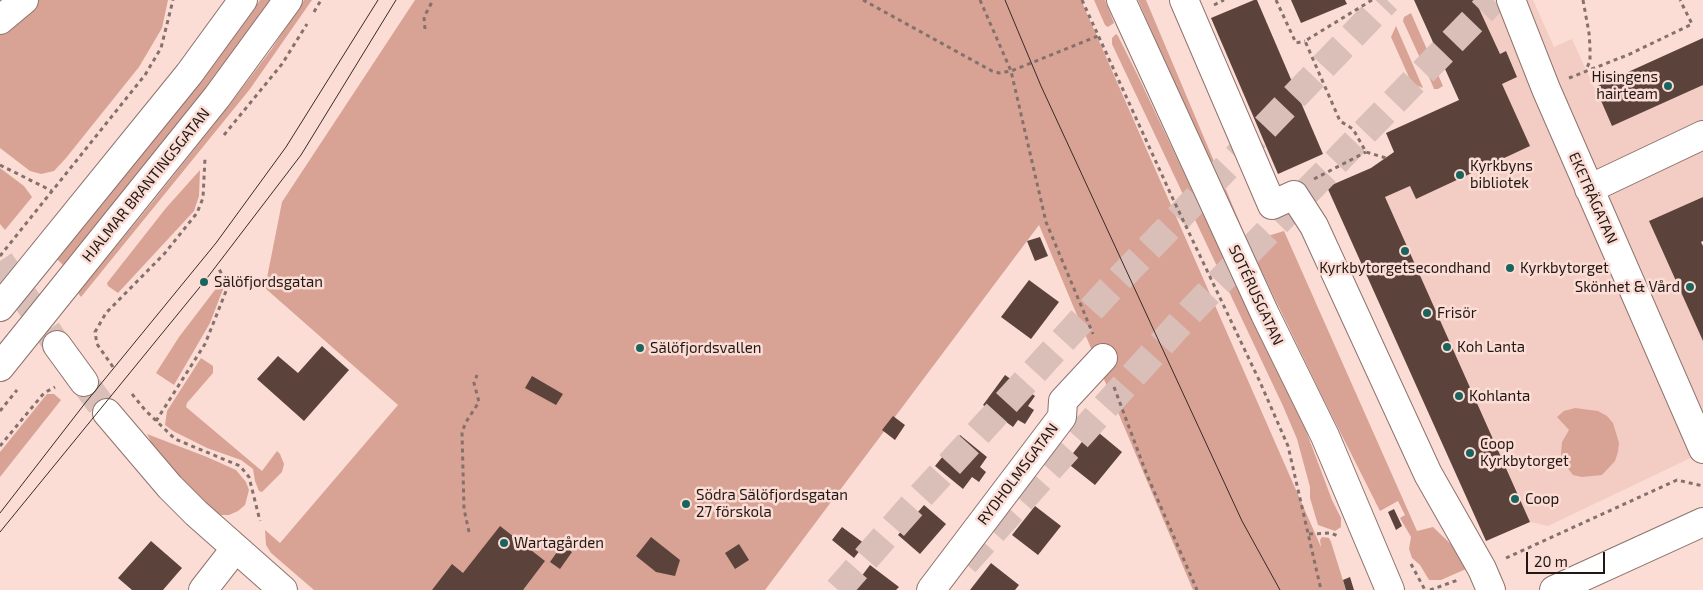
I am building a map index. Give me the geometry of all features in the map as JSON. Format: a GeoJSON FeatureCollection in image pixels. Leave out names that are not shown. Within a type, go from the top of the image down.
{"type":"FeatureCollection","features":[{"type":"Feature","properties":{"kind":"street"},"geometry":{"type":"LineString","coordinates":[[0,20],[24,0]]}},
{"type":"Feature","properties":{"kind":"street"},"geometry":{"type":"LineString","coordinates":[[0,307],[188,74],[243,0]]}},
{"type":"Feature","properties":{"kind":"street","name":"HJALMAR BRANTINGSGATAN"},"geometry":{"type":"LineString","coordinates":[[0,367],[217,98],[288,0]]}},
{"type":"Feature","properties":{"kind":"street","name":"SOTÉRUSGATAN"},"geometry":{"type":"LineString","coordinates":[[1121,0],[1261,306],[1325,436],[1390,590]]}},
{"type":"Feature","properties":{"kind":"street"},"geometry":{"type":"LineString","coordinates":[[1184,0],[1272,205],[1294,195],[1314,226],[1428,474],[1487,580]]}},
{"type":"Feature","properties":{"kind":"street","name":"EKETRÄGATAN"},"geometry":{"type":"LineString","coordinates":[[1511,0],[1546,89],[1703,449]]}},
{"type":"Feature","properties":{"kind":"street"},"geometry":{"type":"LineString","coordinates":[[1589,189],[1703,135]]}},
{"type":"Feature","properties":{"kind":"street"},"geometry":{"type":"LineString","coordinates":[[57,345],[84,382]]}},
{"type":"Feature","properties":{"kind":"street","name":"RYDHOLMSGATAN"},"geometry":{"type":"LineString","coordinates":[[931,590],[1062,417],[1063,401],[1103,358]]}},
{"type":"Feature","properties":{"kind":"street"},"geometry":{"type":"LineString","coordinates":[[107,414],[170,487],[235,549],[283,590]]}},
{"type":"Feature","properties":{"kind":"street"},"geometry":{"type":"LineString","coordinates":[[1554,590],[1703,522]]}},
{"type":"Feature","properties":{"kind":"street"},"geometry":{"type":"LineString","coordinates":[[203,590],[235,549]]}},
{"type":"Feature","properties":{"kind":"path"},"geometry":{"type":"LineString","coordinates":[[0,256],[145,75],[161,48],[173,0]]}},
{"type":"Feature","properties":{"kind":"path"},"geometry":{"type":"LineString","coordinates":[[424,29],[424,16],[433,0]]}},
{"type":"Feature","properties":{"kind":"path"},"geometry":{"type":"LineString","coordinates":[[863,0],[992,71],[999,73],[1011,71],[1098,36]]}},
{"type":"Feature","properties":{"kind":"path"},"geometry":{"type":"LineString","coordinates":[[980,0],[1011,71],[1046,222],[1103,358],[1147,475],[1198,590]]}},
{"type":"Feature","properties":{"kind":"path"},"geometry":{"type":"LineString","coordinates":[[1082,0],[1288,446],[1321,590]]}},
{"type":"Feature","properties":{"kind":"path"},"geometry":{"type":"LineString","coordinates":[[1276,0],[1296,43],[1305,41],[1372,0]]}},
{"type":"Feature","properties":{"kind":"path"},"geometry":{"type":"LineString","coordinates":[[1583,0],[1590,48],[1590,61],[1586,71]]}},
{"type":"Feature","properties":{"kind":"path"},"geometry":{"type":"LineString","coordinates":[[1546,89],[1630,54],[1692,24],[1680,0]]}},
{"type":"Feature","properties":{"kind":"path"},"geometry":{"type":"LineString","coordinates":[[1305,41],[1340,121],[1353,129],[1366,152]]}},
{"type":"Feature","properties":{"kind":"path"},"geometry":{"type":"LineString","coordinates":[[1294,195],[1317,177],[1366,152],[1386,158]]}},
{"type":"Feature","properties":{"kind":"path"},"geometry":{"type":"LineString","coordinates":[[113,367],[97,344],[95,332],[106,313],[164,253],[197,213],[203,198],[205,158]]}},
{"type":"Feature","properties":{"kind":"path"},"geometry":{"type":"LineString","coordinates":[[0,165],[52,191]]}},
{"type":"Feature","properties":{"kind":"path"},"geometry":{"type":"LineString","coordinates":[[156,421],[205,344],[228,286],[219,269]]}},
{"type":"Feature","properties":{"kind":"path"},"geometry":{"type":"LineString","coordinates":[[469,532],[464,509],[462,432],[479,402],[474,383],[477,375]]}},
{"type":"Feature","properties":{"kind":"path"},"geometry":{"type":"LineString","coordinates":[[0,446],[44,393],[56,387]]}},
{"type":"Feature","properties":{"kind":"path"},"geometry":{"type":"LineString","coordinates":[[132,394],[145,410],[175,439],[240,466],[249,477],[260,521]]}},
{"type":"Feature","properties":{"kind":"path"},"geometry":{"type":"LineString","coordinates":[[1430,590],[1487,580],[1547,538],[1677,480],[1703,486]]}},
{"type":"Feature","properties":{"kind":"path"},"geometry":{"type":"LineString","coordinates":[[1309,534],[1331,533],[1340,537]]}},
{"type":"Feature","properties":{"kind":"shaded area"},"geometry":{"type":"Polygon","coordinates":[[[39,0],[168,0],[162,28],[139,67],[66,158],[54,171],[41,174],[30,171],[0,148],[0,32],[39,0]]]}},
{"type":"Feature","properties":{"kind":"shaded area"},"geometry":{"type":"Polygon","coordinates":[[[260,0],[271,0],[190,109],[63,265],[56,258],[213,64],[260,0]]]}},
{"type":"Feature","properties":{"kind":"shaded area"},"geometry":{"type":"Polygon","coordinates":[[[304,0],[312,0],[250,89],[81,297],[78,293],[224,112],[271,50],[304,0]]]}},
{"type":"Feature","properties":{"kind":"shaded area","name":"Sälöfjordsvallen"},"geometry":{"type":"Polygon","coordinates":[[[415,0],[1081,0],[1321,547],[1320,540],[1322,537],[1329,538],[1331,542],[1346,590],[1193,590],[1039,225],[765,590],[314,590],[271,553],[266,545],[265,530],[280,543],[398,405],[265,288],[282,202],[415,0]]]}},
{"type":"Feature","properties":{"kind":"shaded area"},"geometry":{"type":"Polygon","coordinates":[[[1094,0],[1105,0],[1114,23],[1108,27],[1105,25],[1094,0]]]}},
{"type":"Feature","properties":{"kind":"shaded area"},"geometry":{"type":"Polygon","coordinates":[[[1138,0],[1146,0],[1248,242],[1284,231],[1417,531],[1433,527],[1458,551],[1466,569],[1441,580],[1429,580],[1420,565],[1412,558],[1409,549],[1411,537],[1400,518],[1405,515],[1398,501],[1380,511],[1232,210],[1190,120],[1138,0]]]}},
{"type":"Feature","properties":{"kind":"shaded area","name":"Kyrkbytorget"},"geometry":{"type":"Polygon","coordinates":[[[1475,0],[1533,0],[1554,47],[1572,39],[1612,126],[1703,85],[1703,197],[1649,221],[1703,341],[1703,452],[1548,526],[1530,522],[1385,197],[1410,186],[1416,199],[1506,158],[1502,84],[1516,77],[1500,54],[1475,0]]]}},
{"type":"Feature","properties":{"kind":"shaded area"},"geometry":{"type":"Polygon","coordinates":[[[1411,13],[1443,86],[1438,89],[1434,89],[1403,21],[1404,17],[1411,13]]]}},
{"type":"Feature","properties":{"kind":"shaded area"},"geometry":{"type":"Polygon","coordinates":[[[1396,26],[1423,88],[1412,84],[1391,37],[1396,26]]]}},
{"type":"Feature","properties":{"kind":"shaded area"},"geometry":{"type":"Polygon","coordinates":[[[1116,34],[1138,76],[1305,428],[1332,500],[1341,518],[1341,527],[1335,531],[1318,525],[1297,439],[1112,44],[1112,38],[1116,34]]]}},
{"type":"Feature","properties":{"kind":"shaded area"},"geometry":{"type":"Polygon","coordinates":[[[0,168],[24,186],[32,197],[5,230],[0,224],[0,168]]]}},
{"type":"Feature","properties":{"kind":"shaded area"},"geometry":{"type":"Polygon","coordinates":[[[200,170],[199,196],[194,211],[118,293],[108,286],[107,283],[166,208],[200,170]]]}},
{"type":"Feature","properties":{"kind":"shaded area"},"geometry":{"type":"Polygon","coordinates":[[[221,282],[225,284],[210,323],[174,385],[156,373],[179,337],[221,282]]]}},
{"type":"Feature","properties":{"kind":"shaded area"},"geometry":{"type":"Polygon","coordinates":[[[201,358],[213,366],[213,373],[187,403],[186,407],[262,471],[277,451],[280,454],[284,464],[282,472],[262,492],[259,491],[255,481],[253,469],[241,460],[207,448],[165,425],[167,411],[201,358]]]}},
{"type":"Feature","properties":{"kind":"shaded area"},"geometry":{"type":"Polygon","coordinates":[[[47,394],[54,394],[61,400],[0,477],[0,452],[47,394]]]}},
{"type":"Feature","properties":{"kind":"shaded area"},"geometry":{"type":"Polygon","coordinates":[[[1575,408],[1598,411],[1607,416],[1613,423],[1619,443],[1618,452],[1615,461],[1602,475],[1582,477],[1573,475],[1562,461],[1562,442],[1569,430],[1557,417],[1564,411],[1575,408]]]}},
{"type":"Feature","properties":{"kind":"shaded area"},"geometry":{"type":"Polygon","coordinates":[[[147,434],[236,470],[246,482],[249,490],[245,505],[229,515],[219,515],[210,510],[157,454],[147,434]]]}},
{"type":"Feature","properties":{"kind":"building"},"geometry":{"type":"Polygon","coordinates":[[[1257,0],[1323,154],[1278,174],[1211,18],[1257,0]]]}},
{"type":"Feature","properties":{"kind":"building"},"geometry":{"type":"Polygon","coordinates":[[[1291,0],[1345,0],[1347,4],[1301,23],[1291,0]]]}},
{"type":"Feature","properties":{"kind":"building"},"geometry":{"type":"Polygon","coordinates":[[[1414,0],[1475,0],[1500,54],[1506,51],[1517,77],[1502,84],[1530,146],[1416,199],[1410,186],[1385,197],[1530,522],[1486,541],[1327,187],[1371,168],[1394,152],[1386,133],[1459,100],[1414,0]]]}},
{"type":"Feature","properties":{"kind":"building"},"geometry":{"type":"Polygon","coordinates":[[[1703,38],[1703,85],[1612,126],[1595,87],[1703,38]]]}},
{"type":"Feature","properties":{"kind":"building"},"geometry":{"type":"Polygon","coordinates":[[[1703,197],[1703,241],[1701,242],[1703,246],[1703,341],[1649,221],[1703,197]]]}},
{"type":"Feature","properties":{"kind":"building"},"geometry":{"type":"Polygon","coordinates":[[[1040,237],[1048,256],[1035,261],[1027,241],[1040,237]]]}},
{"type":"Feature","properties":{"kind":"building"},"geometry":{"type":"Polygon","coordinates":[[[1029,280],[1059,302],[1031,339],[1001,317],[1029,280]]]}},
{"type":"Feature","properties":{"kind":"building"},"geometry":{"type":"Polygon","coordinates":[[[322,346],[349,370],[304,421],[257,379],[278,356],[298,373],[322,346]]]}},
{"type":"Feature","properties":{"kind":"building"},"geometry":{"type":"Polygon","coordinates":[[[1005,375],[1035,396],[1028,406],[1034,410],[1025,424],[1018,420],[1013,427],[983,405],[1005,375]]]}},
{"type":"Feature","properties":{"kind":"building"},"geometry":{"type":"Polygon","coordinates":[[[532,376],[563,394],[556,405],[525,388],[532,376]]]}},
{"type":"Feature","properties":{"kind":"building"},"geometry":{"type":"Polygon","coordinates":[[[893,416],[905,425],[895,440],[882,430],[893,416]]]}},
{"type":"Feature","properties":{"kind":"building"},"geometry":{"type":"Polygon","coordinates":[[[1093,428],[1122,452],[1095,485],[1066,462],[1093,428]]]}},
{"type":"Feature","properties":{"kind":"building"},"geometry":{"type":"Polygon","coordinates":[[[960,435],[987,457],[980,467],[986,472],[979,482],[972,477],[963,489],[935,466],[960,435]]]}},
{"type":"Feature","properties":{"kind":"building"},"geometry":{"type":"Polygon","coordinates":[[[924,505],[946,524],[920,554],[898,535],[924,505]]]}},
{"type":"Feature","properties":{"kind":"building"},"geometry":{"type":"Polygon","coordinates":[[[1035,506],[1061,526],[1038,555],[1012,535],[1035,506]]]}},
{"type":"Feature","properties":{"kind":"building"},"geometry":{"type":"Polygon","coordinates":[[[1394,509],[1402,526],[1396,530],[1388,512],[1394,509]]]}},
{"type":"Feature","properties":{"kind":"building","name":"Wartagården"},"geometry":{"type":"Polygon","coordinates":[[[500,526],[545,561],[523,590],[432,590],[452,564],[463,573],[500,526]]]}},
{"type":"Feature","properties":{"kind":"building"},"geometry":{"type":"Polygon","coordinates":[[[842,527],[865,544],[854,558],[832,540],[842,527]]]}},
{"type":"Feature","properties":{"kind":"building"},"geometry":{"type":"Polygon","coordinates":[[[651,537],[680,560],[675,576],[656,572],[636,556],[651,537]]]}},
{"type":"Feature","properties":{"kind":"building"},"geometry":{"type":"Polygon","coordinates":[[[151,541],[182,568],[163,590],[132,590],[118,578],[151,541]]]}},
{"type":"Feature","properties":{"kind":"building"},"geometry":{"type":"Polygon","coordinates":[[[739,544],[749,560],[735,569],[725,553],[739,544]]]}},
{"type":"Feature","properties":{"kind":"building"},"geometry":{"type":"Polygon","coordinates":[[[562,545],[572,552],[560,569],[550,562],[562,545]]]}},
{"type":"Feature","properties":{"kind":"building"},"geometry":{"type":"Polygon","coordinates":[[[991,563],[1019,585],[1015,590],[970,590],[991,563]]]}},
{"type":"Feature","properties":{"kind":"building"},"geometry":{"type":"Polygon","coordinates":[[[870,565],[899,587],[896,590],[851,590],[870,565]]]}},
{"type":"Feature","properties":{"kind":"building"},"geometry":{"type":"Polygon","coordinates":[[[1350,577],[1354,590],[1346,590],[1343,580],[1350,577]]]}},
{"type":"Feature","properties":{"kind":"tunnel"},"geometry":{"type":"LineString","coordinates":[[838,590],[910,508],[1109,290],[1387,0]]}},
{"type":"Feature","properties":{"kind":"tunnel"},"geometry":{"type":"LineString","coordinates":[[965,563],[1193,309],[1493,0]]}},
{"type":"Feature","properties":{"kind":"tunnel"},"geometry":{"type":"LineString","coordinates":[[0,261],[57,345]]}},
{"type":"Feature","properties":{"kind":"tunnel"},"geometry":{"type":"LineString","coordinates":[[84,382],[107,413]]}},
{"type":"Feature","properties":{"kind":"tram line"},"geometry":{"type":"LineString","coordinates":[[0,513],[86,402],[216,243],[286,147],[378,0]]}},
{"type":"Feature","properties":{"kind":"tram line"},"geometry":{"type":"LineString","coordinates":[[0,532],[204,282],[301,155],[396,0]]}},
{"type":"Feature","properties":{"kind":"tram line"},"geometry":{"type":"LineString","coordinates":[[1005,0],[1041,86],[1242,521],[1280,590]]}},
{"type":"Feature","properties":{"kind":"place","name":"Hisingens hairteam"},"geometry":{"type":"Point","coordinates":[1668,86]}},
{"type":"Feature","properties":{"kind":"place","name":"Kyrkbyns bibliotek"},"geometry":{"type":"Point","coordinates":[1460,175]}},
{"type":"Feature","properties":{"kind":"place","name":"Kyrkbytorgetsecondhand"},"geometry":{"type":"Point","coordinates":[1405,251]}},
{"type":"Feature","properties":{"kind":"place","name":"Kyrkbytorget"},"geometry":{"type":"Point","coordinates":[1510,268]}},
{"type":"Feature","properties":{"kind":"place","name":"Sälöfjordsgatan"},"geometry":{"type":"Point","coordinates":[204,282]}},
{"type":"Feature","properties":{"kind":"place","name":"Skönhet & Vård"},"geometry":{"type":"Point","coordinates":[1690,287]}},
{"type":"Feature","properties":{"kind":"place","name":"Frisör"},"geometry":{"type":"Point","coordinates":[1427,313]}},
{"type":"Feature","properties":{"kind":"place","name":"Koh Lanta"},"geometry":{"type":"Point","coordinates":[1447,347]}},
{"type":"Feature","properties":{"kind":"place","name":"Sälöfjordsvallen"},"geometry":{"type":"Point","coordinates":[640,348]}},
{"type":"Feature","properties":{"kind":"place","name":"Kohlanta"},"geometry":{"type":"Point","coordinates":[1459,396]}},
{"type":"Feature","properties":{"kind":"place","name":"Coop Kyrkbytorget"},"geometry":{"type":"Point","coordinates":[1470,453]}},
{"type":"Feature","properties":{"kind":"place","name":"Coop"},"geometry":{"type":"Point","coordinates":[1515,499]}},
{"type":"Feature","properties":{"kind":"place","name":"Södra Sälöfjordsgatan 27 förskola"},"geometry":{"type":"Point","coordinates":[686,504]}},
{"type":"Feature","properties":{"kind":"place","name":"Wartagården"},"geometry":{"type":"Point","coordinates":[504,543]}}]}
